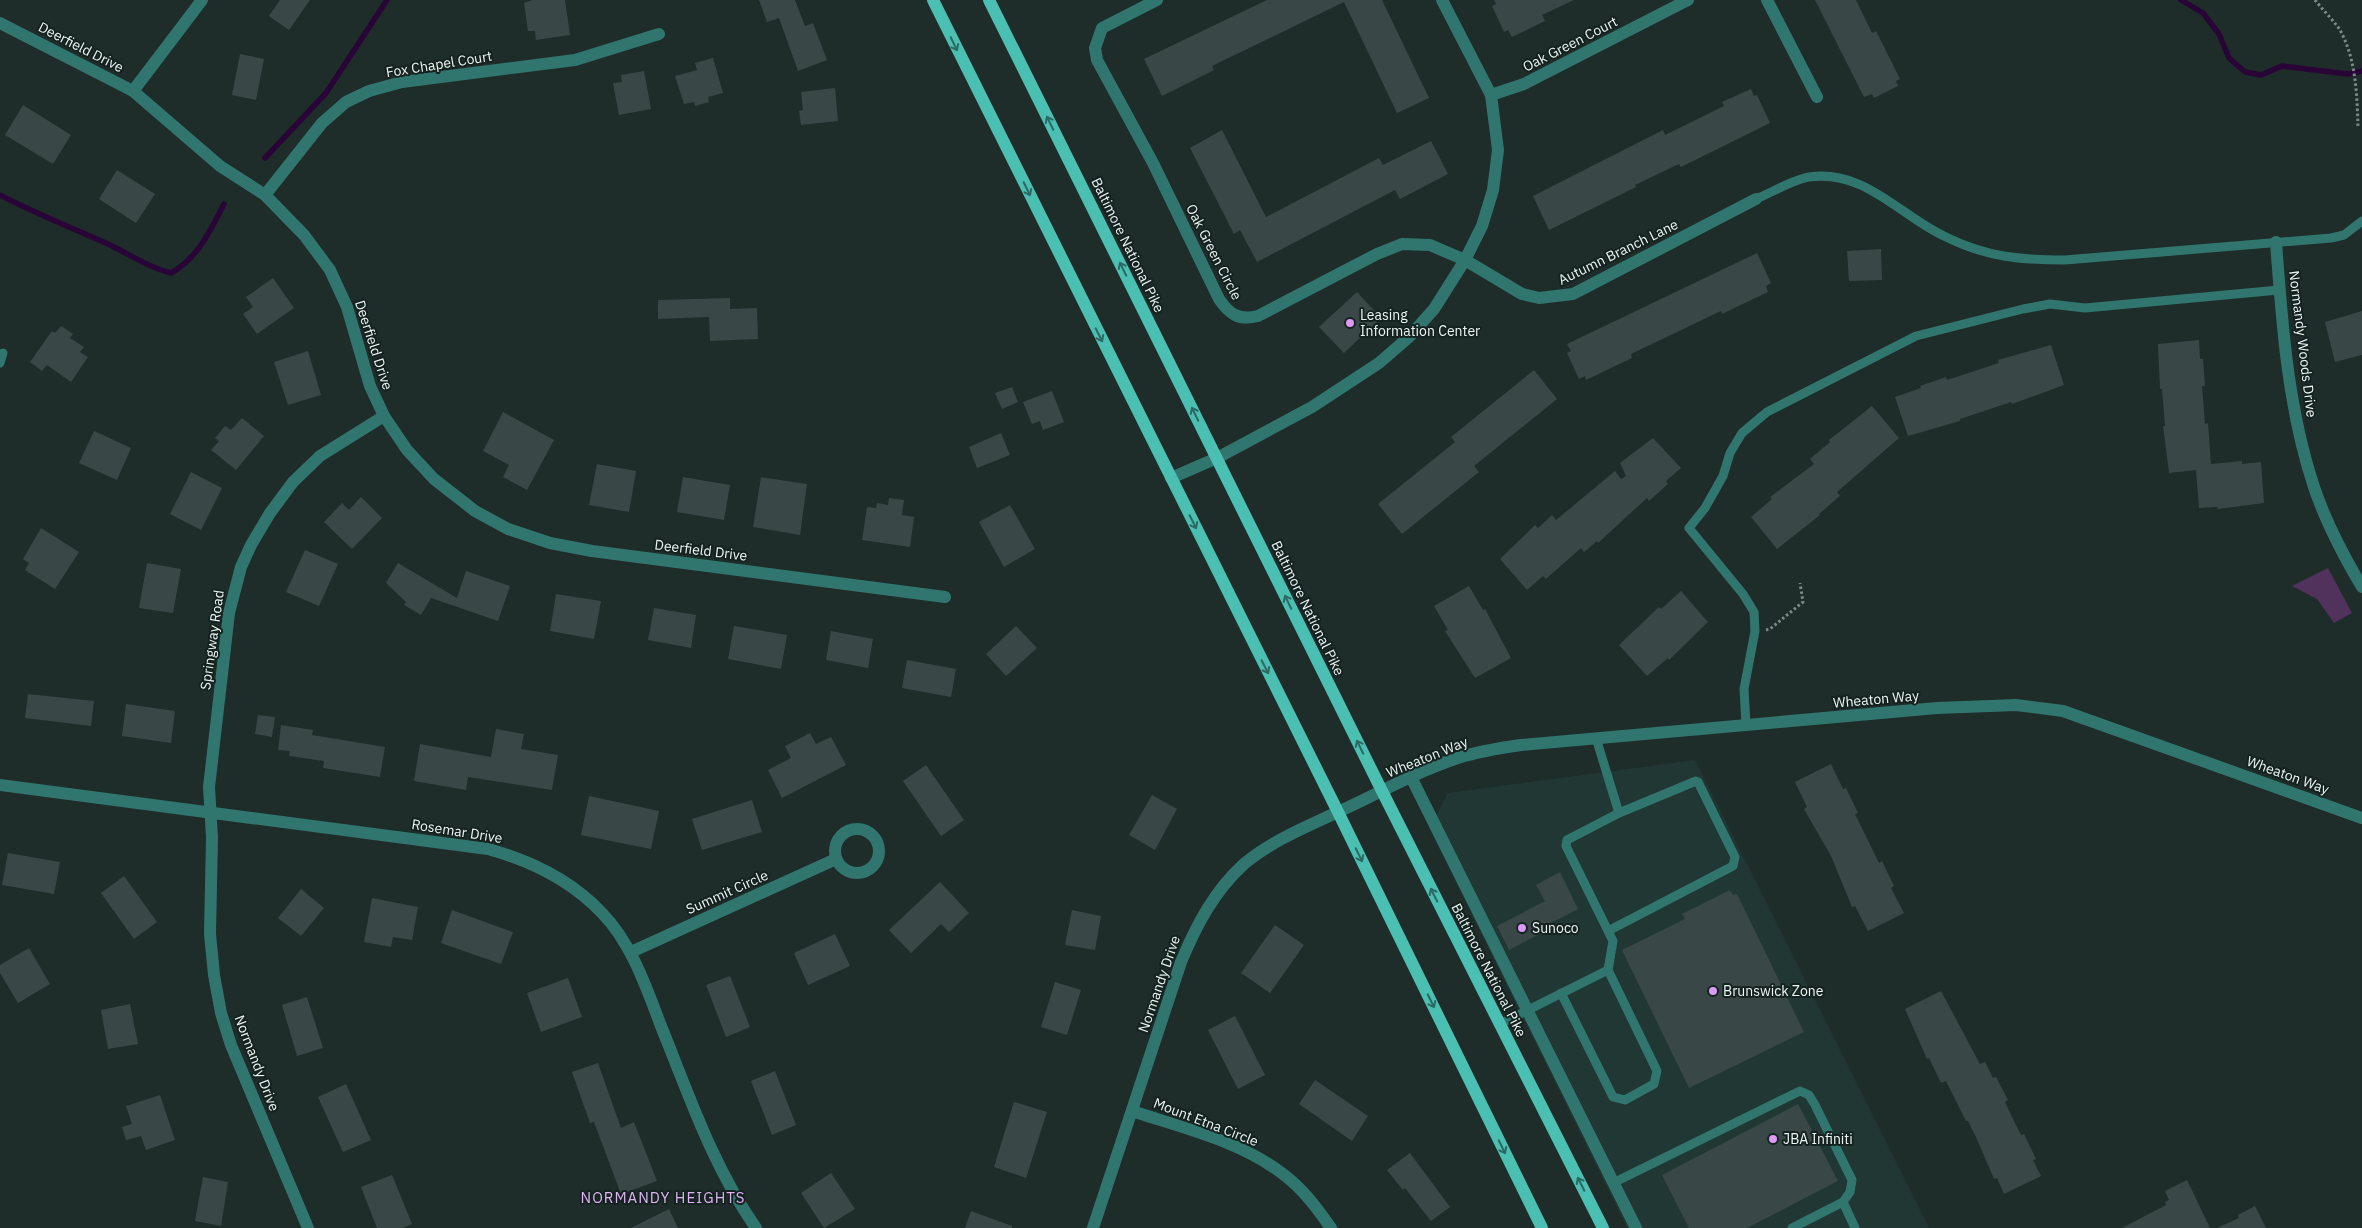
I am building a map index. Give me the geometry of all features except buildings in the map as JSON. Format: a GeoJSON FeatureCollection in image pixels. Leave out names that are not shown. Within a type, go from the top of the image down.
{"type":"FeatureCollection","features":[{"type":"Feature","properties":{"kind":"main road"},"geometry":{"type":"LineString","coordinates":[[933,0],[1338,812],[1542,1228]]}},
{"type":"Feature","properties":{"kind":"main road","name":"Baltimore National Pike"},"geometry":{"type":"LineString","coordinates":[[989,0],[1382,791],[1603,1228]]}},
{"type":"Feature","properties":{"kind":"street"},"geometry":{"type":"LineString","coordinates":[[132,91],[202,0]]}},
{"type":"Feature","properties":{"kind":"street","name":"Oak Green Circle"},"geometry":{"type":"LineString","coordinates":[[1157,0],[1102,28],[1095,48],[1096,60],[1153,163],[1227,311],[1236,317],[1249,318],[1258,316],[1378,254],[1402,244],[1430,245],[1465,260]]}},
{"type":"Feature","properties":{"kind":"street"},"geometry":{"type":"LineString","coordinates":[[1171,478],[1216,458],[1312,407],[1379,363],[1409,337],[1434,310],[1465,260],[1482,226],[1493,190],[1498,150],[1491,95],[1442,0]]}},
{"type":"Feature","properties":{"kind":"street","name":"Oak Green Court"},"geometry":{"type":"LineString","coordinates":[[1491,95],[1524,84],[1688,0]]}},
{"type":"Feature","properties":{"kind":"street"},"geometry":{"type":"LineString","coordinates":[[1767,0],[1817,97]]}},
{"type":"Feature","properties":{"kind":"street","name":"Deerfield Drive"},"geometry":{"type":"LineString","coordinates":[[0,23],[132,91],[213,160],[265,195],[304,235],[330,270],[347,307],[370,386],[384,416],[407,450],[441,484],[475,511],[508,529],[550,543],[592,551],[945,597]]}},
{"type":"Feature","properties":{"kind":"street","name":"Fox Chapel Court"},"geometry":{"type":"LineString","coordinates":[[265,195],[322,123],[346,102],[369,91],[402,82],[575,60],[659,34]]}},
{"type":"Feature","properties":{"kind":"street","name":"Autumn Branch Lane"},"geometry":{"type":"LineString","coordinates":[[1465,260],[1522,294],[1539,298],[1559,297],[1573,294],[1756,199]]}},
{"type":"Feature","properties":{"kind":"street","name":"Normandy Woods Drive"},"geometry":{"type":"LineString","coordinates":[[2276,242],[2287,363],[2305,455],[2314,488],[2333,535],[2362,587]]}},
{"type":"Feature","properties":{"kind":"street","name":"Springway Road"},"geometry":{"type":"LineString","coordinates":[[210,811],[209,787],[229,613],[241,566],[270,513],[293,482],[320,456],[384,416]]}},
{"type":"Feature","properties":{"kind":"street","name":"Wheaton Way"},"geometry":{"type":"LineString","coordinates":[[1338,812],[1411,777],[1457,758],[1486,750],[1596,738],[1937,708],[1995,705],[2041,707],[2063,711],[2362,818]]}},
{"type":"Feature","properties":{"kind":"street"},"geometry":{"type":"LineString","coordinates":[[1411,777],[1636,1228]]}},
{"type":"Feature","properties":{"kind":"street","name":"Rosemar Drive"},"geometry":{"type":"LineString","coordinates":[[0,785],[210,811],[488,850],[515,857],[545,869],[574,888],[603,914],[630,952],[714,1157],[744,1211],[756,1228]]}},
{"type":"Feature","properties":{"kind":"street","name":"Normandy Drive"},"geometry":{"type":"LineString","coordinates":[[210,811],[212,837],[210,934],[214,975],[221,1012],[230,1045],[308,1228]]}},
{"type":"Feature","properties":{"kind":"street","name":"Normandy Drive"},"geometry":{"type":"LineString","coordinates":[[1093,1228],[1181,962],[1193,932],[1208,907],[1245,864],[1271,846],[1338,812]]}},
{"type":"Feature","properties":{"kind":"street","name":"Summit Circle"},"geometry":{"type":"LineString","coordinates":[[630,952],[836,859]]}},
{"type":"Feature","properties":{"kind":"street","name":"Mount Etna Circle"},"geometry":{"type":"LineString","coordinates":[[1132,1111],[1237,1147],[1265,1161],[1285,1175],[1310,1199],[1331,1228]]}},
{"type":"Feature","properties":{"kind":"lane"},"geometry":{"type":"LineString","coordinates":[[1756,199],[1808,177],[1835,177],[1860,183],[1945,237],[1996,255],[2022,260],[2065,260],[2344,235],[2362,221]]}},
{"type":"Feature","properties":{"kind":"lane"},"geometry":{"type":"LineString","coordinates":[[1746,725],[1744,689],[1755,631],[1754,612],[1743,594],[1689,528],[1705,508],[1723,476],[1730,453],[1742,433],[1767,412],[1916,336],[2050,304],[2094,307],[2279,290]]}},
{"type":"Feature","properties":{"kind":"lane"},"geometry":{"type":"LineString","coordinates":[[0,364],[3,353]]}},
{"type":"Feature","properties":{"kind":"lane"},"geometry":{"type":"LineString","coordinates":[[1596,738],[1619,814]]}},
{"type":"Feature","properties":{"kind":"lane"},"geometry":{"type":"LineString","coordinates":[[1561,993],[1613,1097],[1626,1100],[1654,1084],[1657,1071],[1608,970],[1613,941],[1608,931],[1566,846],[1568,840],[1619,814],[1696,781],[1698,782],[1735,857],[1733,866],[1608,931]]}},
{"type":"Feature","properties":{"kind":"lane"},"geometry":{"type":"LineString","coordinates":[[1500,1024],[1608,970]]}},
{"type":"Feature","properties":{"kind":"lane"},"geometry":{"type":"LineString","coordinates":[[1613,1183],[1800,1092],[1808,1095],[1815,1105],[1852,1180],[1850,1192],[1843,1202],[1792,1228]]}},
{"type":"Feature","properties":{"kind":"lane"},"geometry":{"type":"LineString","coordinates":[[1843,1202],[1855,1228]]}},
{"type":"Feature","properties":{"kind":"path"},"geometry":{"type":"LineString","coordinates":[[2315,0],[2338,27],[2345,41],[2350,57],[2357,100],[2358,127]]}},
{"type":"Feature","properties":{"kind":"path"},"geometry":{"type":"LineString","coordinates":[[1770,629],[1803,602],[1800,583]]}},
{"type":"Feature","properties":{"kind":"shaded area"},"geometry":{"type":"Polygon","coordinates":[[[2328,568],[2352,613],[2334,623],[2317,599],[2292,586],[2328,568]]]}},
{"type":"Feature","properties":{"kind":"shaded area"},"geometry":{"type":"Polygon","coordinates":[[[1695,760],[1929,1228],[1627,1228],[1429,828],[1448,793],[1695,760]]]}},
{"type":"Feature","properties":{"kind":"waterway"},"geometry":{"type":"LineString","coordinates":[[265,158],[326,93],[387,0]]}},
{"type":"Feature","properties":{"kind":"waterway"},"geometry":{"type":"LineString","coordinates":[[2181,0],[2203,13],[2219,34],[2229,58],[2245,72],[2261,75],[2282,66],[2348,74],[2362,71]]}},
{"type":"Feature","properties":{"kind":"waterway"},"geometry":{"type":"LineString","coordinates":[[0,195],[112,246],[148,265],[171,273],[189,260],[196,252],[224,204]]}},
{"type":"Feature","properties":{"kind":"place","name":"Leasing Information Center"},"geometry":{"type":"Point","coordinates":[1350,323]}},
{"type":"Feature","properties":{"kind":"place","name":"Sunoco"},"geometry":{"type":"Point","coordinates":[1522,928]}},
{"type":"Feature","properties":{"kind":"place","name":"Brunswick Zone"},"geometry":{"type":"Point","coordinates":[1713,991]}},
{"type":"Feature","properties":{"kind":"place","name":"JBA Infiniti"},"geometry":{"type":"Point","coordinates":[1773,1139]}},
{"type":"Feature","properties":{"kind":"district","name":"NORMANDY HEIGHTS"},"geometry":{"type":"Point","coordinates":[663,1198]}}]}
